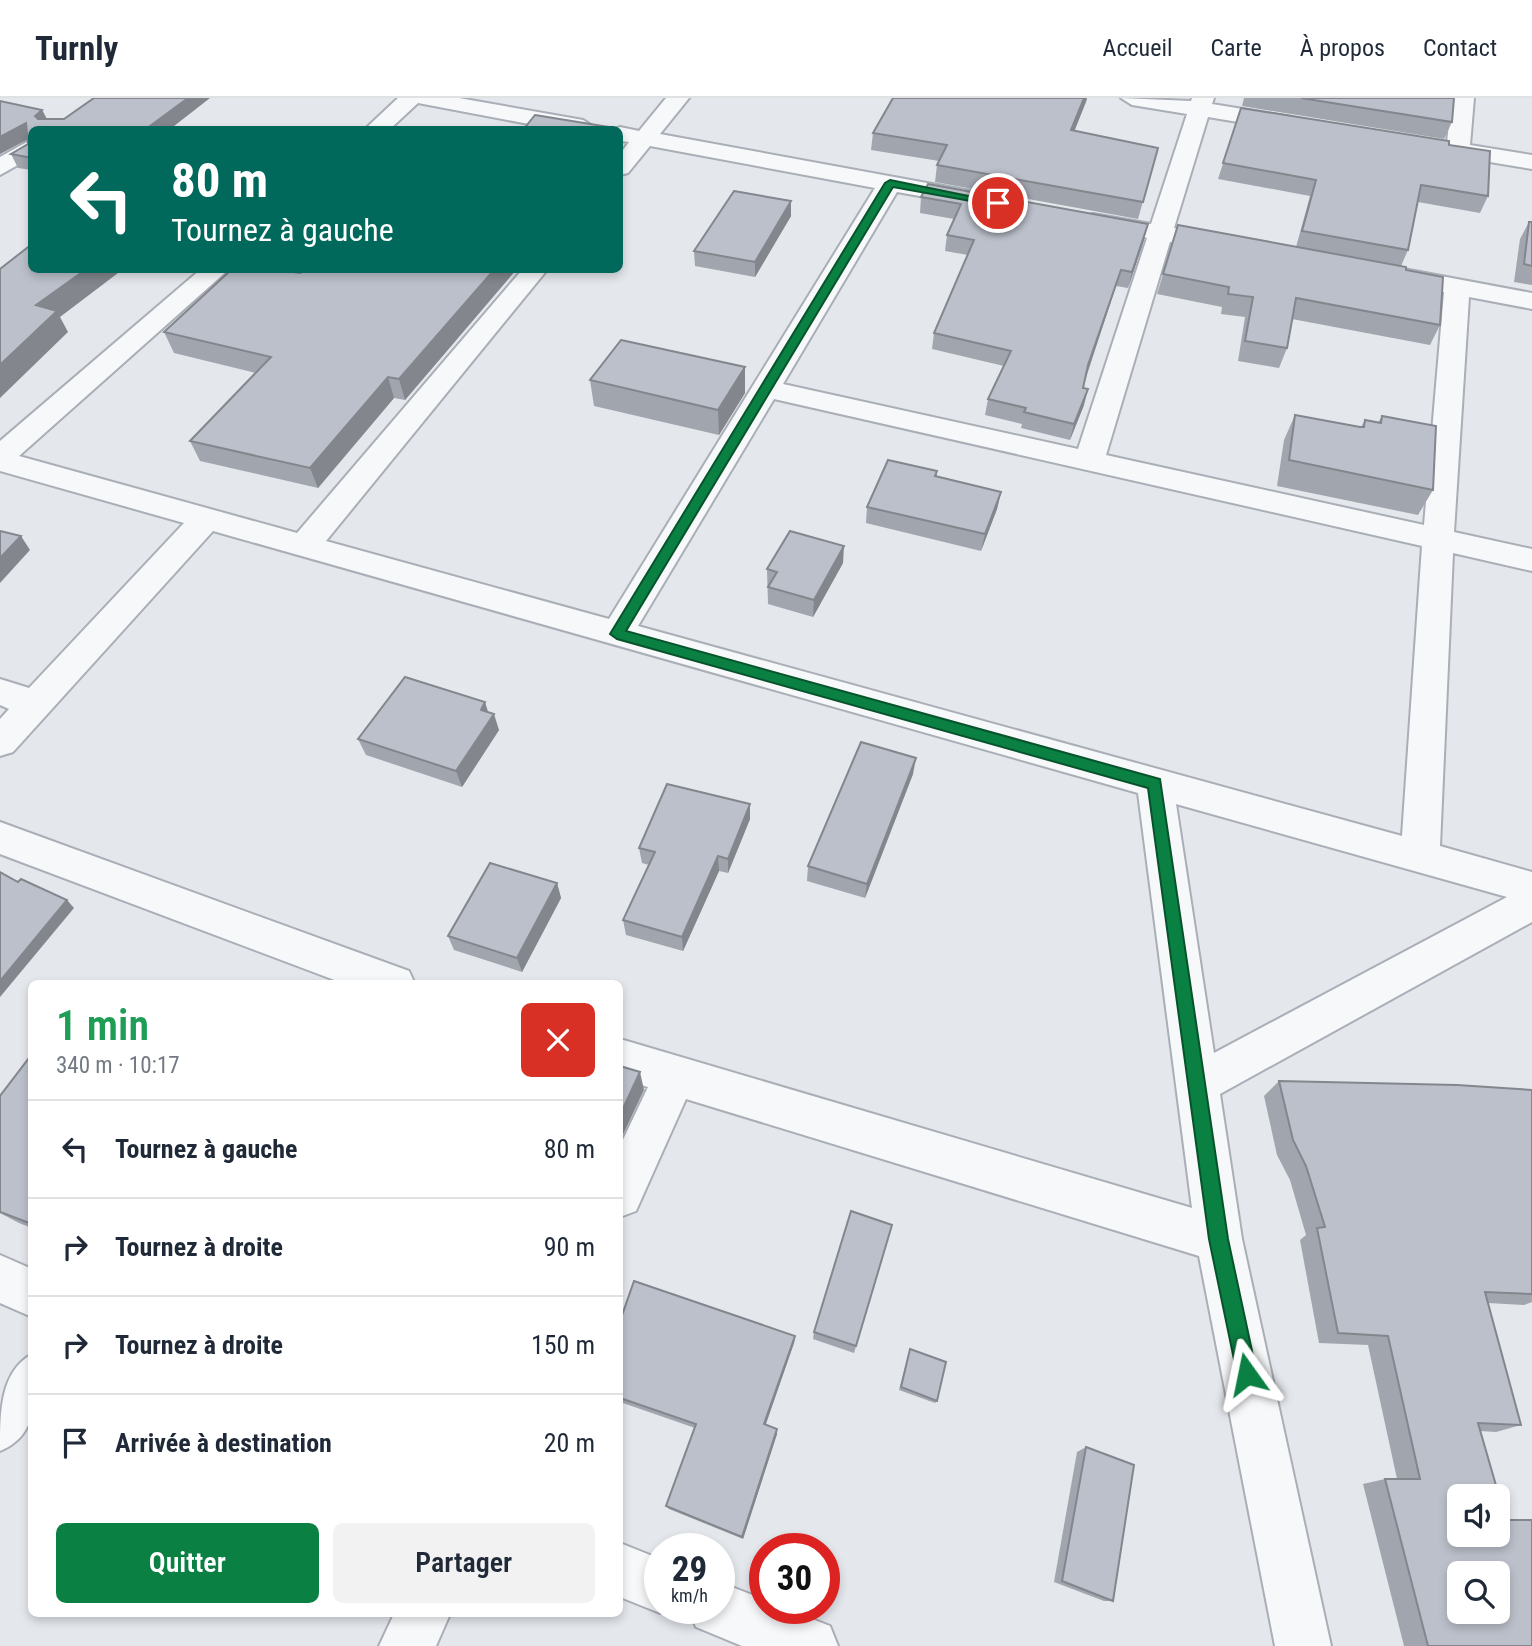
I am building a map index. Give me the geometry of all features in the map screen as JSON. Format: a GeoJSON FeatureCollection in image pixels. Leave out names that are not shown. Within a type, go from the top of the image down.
{"type":"FeatureCollection","features":[{"type":"Feature","properties":{"kind":"street"},"geometry":{"type":"LineString","coordinates":[[380,126],[411,98]]}},
{"type":"Feature","properties":{"kind":"street"},"geometry":{"type":"LineString","coordinates":[[423,98],[574,126]]}},
{"type":"Feature","properties":{"kind":"street"},"geometry":{"type":"LineString","coordinates":[[623,164],[678,98]]}},
{"type":"Feature","properties":{"kind":"street"},"geometry":{"type":"LineString","coordinates":[[1132,98],[1202,104],[1308,127]]}},
{"type":"Feature","properties":{"kind":"street"},"geometry":{"type":"LineString","coordinates":[[1458,150],[1463,98]]}},
{"type":"Feature","properties":{"kind":"street"},"geometry":{"type":"LineString","coordinates":[[1089,461],[1202,104]]}},
{"type":"Feature","properties":{"kind":"street"},"geometry":{"type":"LineString","coordinates":[[623,134],[998,203]]}},
{"type":"Feature","properties":{"kind":"street"},"geometry":{"type":"LineString","coordinates":[[1417,144],[1532,162]]}},
{"type":"Feature","properties":{"kind":"street"},"geometry":{"type":"LineString","coordinates":[[0,168],[28,149]]}},
{"type":"Feature","properties":{"kind":"street"},"geometry":{"type":"LineString","coordinates":[[617,634],[890,183]]}},
{"type":"Feature","properties":{"kind":"street"},"geometry":{"type":"LineString","coordinates":[[1065,215],[1254,250]]}},
{"type":"Feature","properties":{"kind":"street"},"geometry":{"type":"LineString","coordinates":[[1376,272],[1532,300]]}},
{"type":"Feature","properties":{"kind":"street"},"geometry":{"type":"LineString","coordinates":[[0,459],[212,273]]}},
{"type":"Feature","properties":{"kind":"street"},"geometry":{"type":"LineString","coordinates":[[303,546],[532,273]]}},
{"type":"Feature","properties":{"kind":"street"},"geometry":{"type":"LineString","coordinates":[[1420,858],[1438,539],[1457,287]]}},
{"type":"Feature","properties":{"kind":"street"},"geometry":{"type":"LineString","coordinates":[[764,388],[1532,561]]}},
{"type":"Feature","properties":{"kind":"street"},"geometry":{"type":"LineString","coordinates":[[0,459],[206,519],[1532,888]]}},
{"type":"Feature","properties":{"kind":"street"},"geometry":{"type":"LineString","coordinates":[[0,742],[206,519]]}},
{"type":"Feature","properties":{"kind":"street"},"geometry":{"type":"LineString","coordinates":[[0,692],[35,704]]}},
{"type":"Feature","properties":{"kind":"street"},"geometry":{"type":"LineString","coordinates":[[1155,783],[1219,1239],[1303,1646]]}},
{"type":"Feature","properties":{"kind":"street"},"geometry":{"type":"LineString","coordinates":[[0,838],[308,970],[370,980]]}},
{"type":"Feature","properties":{"kind":"street"},"geometry":{"type":"LineString","coordinates":[[1197,1084],[1532,903]]}},
{"type":"Feature","properties":{"kind":"street"},"geometry":{"type":"LineString","coordinates":[[623,1060],[674,1078],[1219,1239]]}},
{"type":"Feature","properties":{"kind":"street"},"geometry":{"type":"LineString","coordinates":[[623,1188],[674,1078]]}},
{"type":"Feature","properties":{"kind":"street"},"geometry":{"type":"LineString","coordinates":[[0,1279],[28,1291]]}},
{"type":"Feature","properties":{"kind":"street"},"geometry":{"type":"LineString","coordinates":[[0,1426],[28,1385]]}},
{"type":"Feature","properties":{"kind":"street"},"geometry":{"type":"LineString","coordinates":[[623,1571],[644,1580]]}},
{"type":"Feature","properties":{"kind":"street"},"geometry":{"type":"LineString","coordinates":[[735,1616],[810,1646]]}},
{"type":"Feature","properties":{"kind":"street"},"geometry":{"type":"LineString","coordinates":[[407,1646],[422,1617]]}},
{"type":"Feature","properties":{"kind":"building"},"geometry":{"type":"Polygon","coordinates":[[[94,98],[188,98],[150,126],[28,126],[28,144],[26,123],[0,137],[0,101],[42,110],[35,116],[38,119],[64,119],[94,98]]]}},
{"type":"Feature","properties":{"kind":"building"},"geometry":{"type":"Polygon","coordinates":[[[893,98],[1084,98],[1071,130],[1158,148],[1143,202],[937,165],[947,145],[873,133],[893,98]]]}},
{"type":"Feature","properties":{"kind":"building"},"geometry":{"type":"Polygon","coordinates":[[[1301,98],[1454,98],[1452,122],[1301,98]]]}},
{"type":"Feature","properties":{"kind":"building"},"geometry":{"type":"Polygon","coordinates":[[[1241,108],[1449,141],[1449,145],[1490,151],[1488,196],[1421,185],[1408,250],[1302,231],[1316,180],[1223,163],[1241,108]]]}},
{"type":"Feature","properties":{"kind":"building"},"geometry":{"type":"Polygon","coordinates":[[[535,115],[603,126],[526,126],[535,115]]]}},
{"type":"Feature","properties":{"kind":"building"},"geometry":{"type":"Polygon","coordinates":[[[28,144],[28,157],[11,154],[28,144]]]}},
{"type":"Feature","properties":{"kind":"building"},"geometry":{"type":"Polygon","coordinates":[[[928,184],[1148,224],[1132,272],[1121,270],[1088,365],[1083,388],[1088,389],[1074,424],[1024,412],[1026,408],[988,399],[1011,351],[934,333],[974,240],[947,235],[961,204],[921,197],[928,184]]]}},
{"type":"Feature","properties":{"kind":"building"},"geometry":{"type":"Polygon","coordinates":[[[734,191],[791,201],[755,262],[694,251],[734,191]]]}},
{"type":"Feature","properties":{"kind":"building"},"geometry":{"type":"Polygon","coordinates":[[[1529,222],[1532,222],[1532,266],[1524,264],[1529,222]]]}},
{"type":"Feature","properties":{"kind":"building"},"geometry":{"type":"Polygon","coordinates":[[[1178,225],[1406,267],[1406,270],[1443,277],[1440,325],[1296,298],[1287,348],[1245,341],[1253,297],[1228,294],[1229,287],[1163,274],[1178,225]]]}},
{"type":"Feature","properties":{"kind":"building"},"geometry":{"type":"Polygon","coordinates":[[[28,247],[28,273],[81,273],[36,305],[57,311],[0,365],[0,269],[28,247]]]}},
{"type":"Feature","properties":{"kind":"building"},"geometry":{"type":"Polygon","coordinates":[[[228,273],[491,273],[399,379],[388,377],[310,468],[190,441],[271,357],[164,332],[228,273]]]}},
{"type":"Feature","properties":{"kind":"building"},"geometry":{"type":"Polygon","coordinates":[[[621,340],[745,367],[718,410],[590,380],[621,340]]]}},
{"type":"Feature","properties":{"kind":"building"},"geometry":{"type":"Polygon","coordinates":[[[1295,415],[1360,427],[1364,427],[1365,420],[1381,423],[1382,416],[1436,426],[1433,490],[1289,460],[1295,415]]]}},
{"type":"Feature","properties":{"kind":"building"},"geometry":{"type":"Polygon","coordinates":[[[888,460],[937,471],[935,476],[1001,492],[985,534],[867,507],[888,460]]]}},
{"type":"Feature","properties":{"kind":"building"},"geometry":{"type":"Polygon","coordinates":[[[0,531],[21,536],[0,558],[0,531]]]}},
{"type":"Feature","properties":{"kind":"building"},"geometry":{"type":"Polygon","coordinates":[[[790,531],[844,546],[814,600],[768,587],[777,572],[767,569],[790,531]]]}},
{"type":"Feature","properties":{"kind":"building"},"geometry":{"type":"Polygon","coordinates":[[[405,677],[485,702],[481,710],[494,714],[456,771],[358,739],[405,677]]]}},
{"type":"Feature","properties":{"kind":"building"},"geometry":{"type":"Polygon","coordinates":[[[861,742],[916,758],[867,884],[808,866],[861,742]]]}},
{"type":"Feature","properties":{"kind":"building"},"geometry":{"type":"Polygon","coordinates":[[[667,784],[750,804],[728,859],[718,856],[682,937],[623,920],[655,852],[639,848],[667,784]]]}},
{"type":"Feature","properties":{"kind":"building"},"geometry":{"type":"Polygon","coordinates":[[[490,863],[557,883],[517,958],[448,936],[490,863]]]}},
{"type":"Feature","properties":{"kind":"building"},"geometry":{"type":"Polygon","coordinates":[[[0,872],[18,882],[21,879],[67,900],[0,981],[0,872]]]}},
{"type":"Feature","properties":{"kind":"building"},"geometry":{"type":"Polygon","coordinates":[[[28,1059],[28,1222],[0,1212],[0,1096],[28,1059]]]}},
{"type":"Feature","properties":{"kind":"building"},"geometry":{"type":"Polygon","coordinates":[[[623,1067],[640,1072],[623,1109],[623,1067]]]}},
{"type":"Feature","properties":{"kind":"building"},"geometry":{"type":"Polygon","coordinates":[[[1279,1081],[1457,1085],[1532,1090],[1532,1294],[1485,1292],[1521,1425],[1478,1423],[1496,1484],[1447,1484],[1447,1547],[1510,1547],[1510,1520],[1532,1520],[1532,1646],[1428,1646],[1385,1479],[1420,1479],[1388,1336],[1338,1333],[1317,1228],[1325,1227],[1306,1166],[1293,1140],[1279,1081]]]}},
{"type":"Feature","properties":{"kind":"building"},"geometry":{"type":"Polygon","coordinates":[[[851,1211],[892,1225],[856,1346],[814,1332],[851,1211]]]}},
{"type":"Feature","properties":{"kind":"building"},"geometry":{"type":"Polygon","coordinates":[[[634,1281],[795,1336],[764,1424],[777,1429],[742,1537],[666,1506],[696,1424],[623,1399],[623,1312],[634,1281]]]}},
{"type":"Feature","properties":{"kind":"building"},"geometry":{"type":"Polygon","coordinates":[[[910,1349],[946,1362],[937,1401],[901,1387],[910,1349]]]}},
{"type":"Feature","properties":{"kind":"building"},"geometry":{"type":"Polygon","coordinates":[[[1086,1447],[1134,1465],[1113,1601],[1062,1581],[1086,1447]]]}},
{"type":"Feature","properties":{"kind":"route"},"geometry":{"type":"LineString","coordinates":[[998,203],[890,183],[617,634],[1155,783],[1219,1239],[1247,1374]]}}]}
